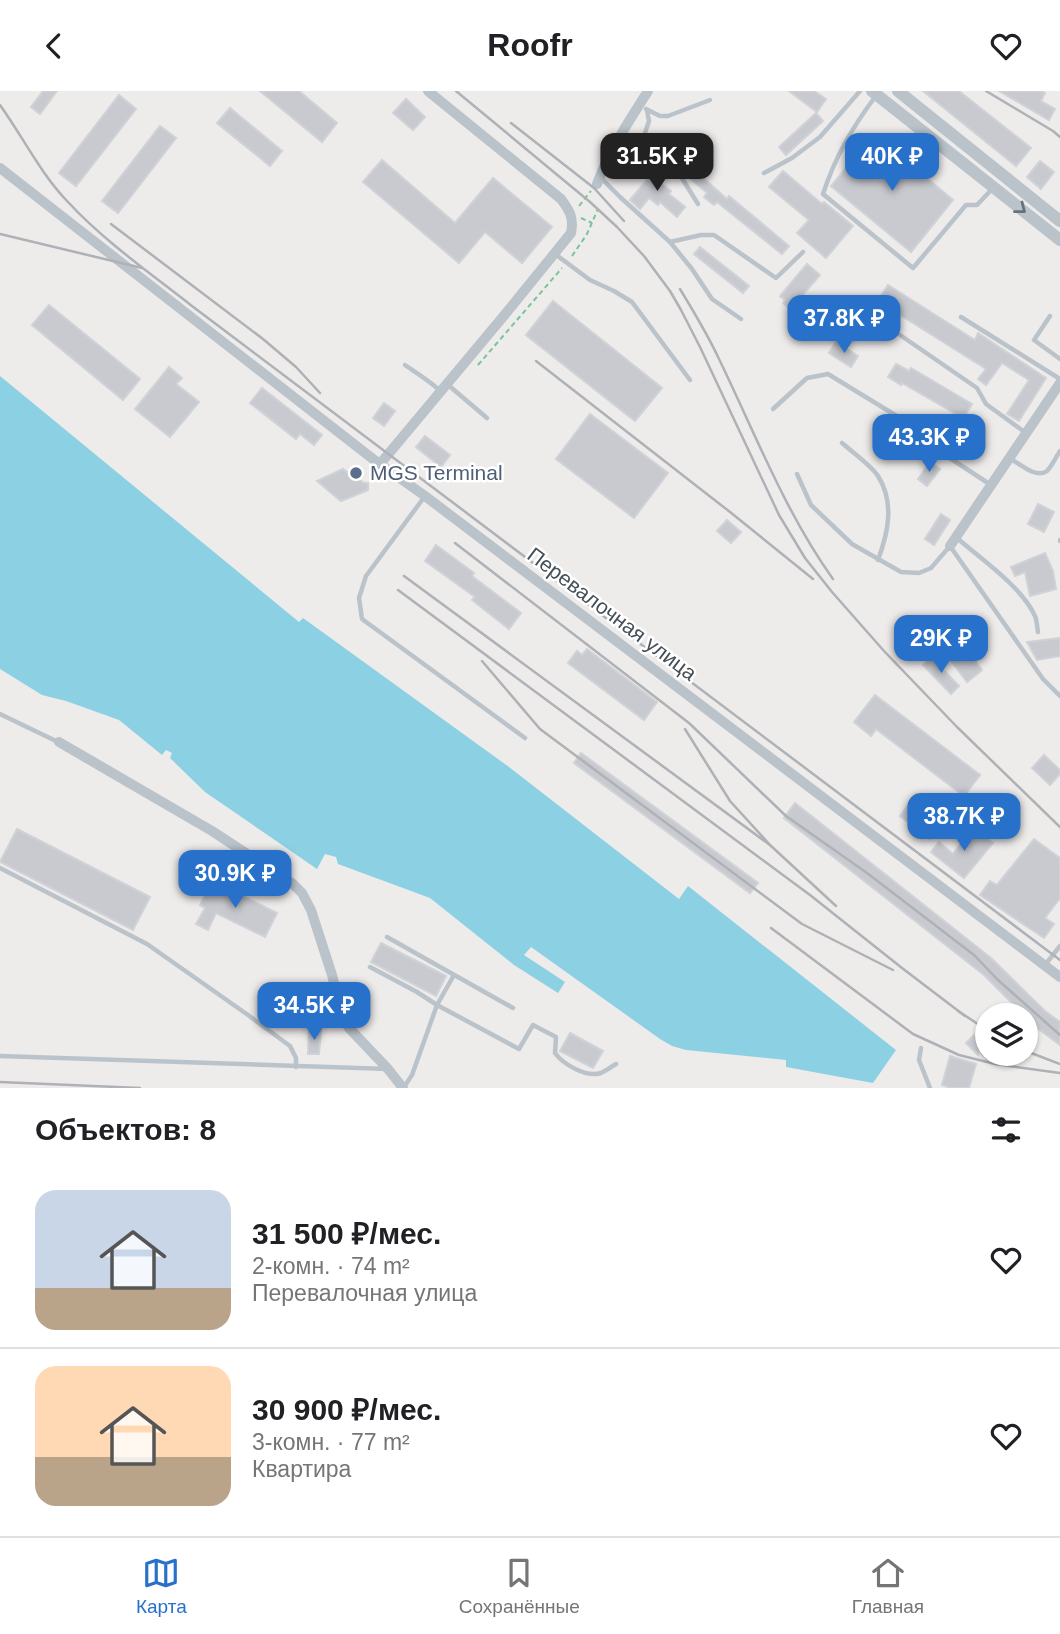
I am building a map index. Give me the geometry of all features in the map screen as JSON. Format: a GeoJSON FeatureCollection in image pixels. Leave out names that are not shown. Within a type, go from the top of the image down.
{"type":"FeatureCollection","features":[{"type":"Feature","properties":{"kind":"street"},"geometry":{"type":"LineString","coordinates":[[380,464],[571,233],[572,215],[561,199],[428,91]]}},
{"type":"Feature","properties":{"kind":"street"},"geometry":{"type":"LineString","coordinates":[[598,180],[604,165],[643,108],[648,91]]}},
{"type":"Feature","properties":{"kind":"street"},"geometry":{"type":"LineString","coordinates":[[898,91],[1060,222]]}},
{"type":"Feature","properties":{"kind":"street"},"geometry":{"type":"LineString","coordinates":[[874,93],[1059,237]]}},
{"type":"Feature","properties":{"kind":"street","name":"Перевалочная улица"},"geometry":{"type":"LineString","coordinates":[[0,168],[380,464],[1060,977]]}},
{"type":"Feature","properties":{"kind":"street"},"geometry":{"type":"LineString","coordinates":[[953,542],[1060,381]]}},
{"type":"Feature","properties":{"kind":"street"},"geometry":{"type":"LineString","coordinates":[[59,742],[212,831],[293,884],[302,893],[311,910],[343,1019],[403,1088]]}},
{"type":"Feature","properties":{"kind":"lane"},"geometry":{"type":"LineString","coordinates":[[764,173],[792,158],[820,137],[860,91]]}},
{"type":"Feature","properties":{"kind":"lane"},"geometry":{"type":"LineString","coordinates":[[874,93],[847,138],[823,194],[914,268],[966,205],[978,205],[993,187]]}},
{"type":"Feature","properties":{"kind":"lane"},"geometry":{"type":"LineString","coordinates":[[643,108],[660,116],[668,116],[710,100]]}},
{"type":"Feature","properties":{"kind":"lane"},"geometry":{"type":"LineString","coordinates":[[643,108],[649,121],[643,139],[674,167],[698,204]]}},
{"type":"Feature","properties":{"kind":"lane"},"geometry":{"type":"LineString","coordinates":[[598,180],[670,242],[712,299],[741,319]]}},
{"type":"Feature","properties":{"kind":"lane"},"geometry":{"type":"LineString","coordinates":[[670,242],[714,235],[776,278],[803,252]]}},
{"type":"Feature","properties":{"kind":"lane"},"geometry":{"type":"LineString","coordinates":[[555,253],[590,280],[632,302],[690,380]]}},
{"type":"Feature","properties":{"kind":"lane"},"geometry":{"type":"LineString","coordinates":[[1050,316],[1034,340],[1060,359]]}},
{"type":"Feature","properties":{"kind":"lane"},"geometry":{"type":"LineString","coordinates":[[874,317],[977,388],[986,404],[1027,433]]}},
{"type":"Feature","properties":{"kind":"lane"},"geometry":{"type":"LineString","coordinates":[[961,317],[1060,381]]}},
{"type":"Feature","properties":{"kind":"lane"},"geometry":{"type":"LineString","coordinates":[[405,365],[487,418]]}},
{"type":"Feature","properties":{"kind":"lane"},"geometry":{"type":"LineString","coordinates":[[773,409],[807,378],[828,374],[918,429],[930,445],[992,485]]}},
{"type":"Feature","properties":{"kind":"lane"},"geometry":{"type":"LineString","coordinates":[[842,443],[878,475],[886,496],[890,519],[878,560]]}},
{"type":"Feature","properties":{"kind":"lane"},"geometry":{"type":"LineString","coordinates":[[1010,458],[1036,474],[1047,471],[1060,451]]}},
{"type":"Feature","properties":{"kind":"lane"},"geometry":{"type":"LineString","coordinates":[[797,474],[811,505],[852,544],[901,572],[919,573],[931,568],[953,542]]}},
{"type":"Feature","properties":{"kind":"lane"},"geometry":{"type":"LineString","coordinates":[[425,496],[366,576],[359,598],[362,619],[525,738]]}},
{"type":"Feature","properties":{"kind":"lane"},"geometry":{"type":"LineString","coordinates":[[953,542],[998,572],[1026,602],[1035,617],[1038,632]]}},
{"type":"Feature","properties":{"kind":"lane"},"geometry":{"type":"LineString","coordinates":[[953,542],[1043,679],[1060,696]]}},
{"type":"Feature","properties":{"kind":"lane"},"geometry":{"type":"LineString","coordinates":[[0,714],[59,742]]}},
{"type":"Feature","properties":{"kind":"lane"},"geometry":{"type":"LineString","coordinates":[[0,868],[147,944],[290,1047],[296,1058],[296,1067]]}},
{"type":"Feature","properties":{"kind":"lane"},"geometry":{"type":"LineString","coordinates":[[387,937],[513,1008]]}},
{"type":"Feature","properties":{"kind":"lane"},"geometry":{"type":"LineString","coordinates":[[1044,965],[1060,946]]}},
{"type":"Feature","properties":{"kind":"lane"},"geometry":{"type":"LineString","coordinates":[[370,967],[519,1049],[533,1024],[556,1037],[555,1053],[558,1058],[584,1072],[600,1073],[616,1064]]}},
{"type":"Feature","properties":{"kind":"lane"},"geometry":{"type":"LineString","coordinates":[[403,1088],[410,1081],[437,1006],[454,975]]}},
{"type":"Feature","properties":{"kind":"lane"},"geometry":{"type":"LineString","coordinates":[[921,1048],[919,1060],[930,1088]]}},
{"type":"Feature","properties":{"kind":"lane"},"geometry":{"type":"LineString","coordinates":[[0,1056],[388,1069]]}},
{"type":"Feature","properties":{"kind":"path"},"geometry":{"type":"LineString","coordinates":[[572,215],[598,180]]}},
{"type":"Feature","properties":{"kind":"path"},"geometry":{"type":"LineString","coordinates":[[478,365],[567,263],[587,234],[598,209]]}},
{"type":"Feature","properties":{"kind":"water"},"geometry":{"type":"Polygon","coordinates":[[[0,376],[299,622],[303,618],[509,767],[679,899],[688,886],[896,1050],[873,1083],[786,1067],[786,1060],[686,1050],[672,1046],[531,947],[524,955],[565,982],[558,993],[514,965],[430,898],[338,864],[336,857],[325,854],[317,869],[205,792],[170,758],[172,753],[166,750],[162,755],[119,720],[42,695],[0,669],[0,376]]]}},
{"type":"Feature","properties":{"kind":"building"},"geometry":{"type":"Polygon","coordinates":[[[43,91],[57,91],[40,114],[31,107],[43,91]]]}},
{"type":"Feature","properties":{"kind":"building"},"geometry":{"type":"Polygon","coordinates":[[[260,91],[299,91],[337,123],[322,142],[260,91]]]}},
{"type":"Feature","properties":{"kind":"building"},"geometry":{"type":"Polygon","coordinates":[[[789,91],[814,91],[826,99],[817,112],[789,91]]]}},
{"type":"Feature","properties":{"kind":"building"},"geometry":{"type":"Polygon","coordinates":[[[923,91],[959,91],[1031,148],[1016,166],[923,91]]]}},
{"type":"Feature","properties":{"kind":"building"},"geometry":{"type":"Polygon","coordinates":[[[999,91],[1041,91],[1045,93],[1041,101],[1055,109],[1049,120],[999,91]]]}},
{"type":"Feature","properties":{"kind":"building"},"geometry":{"type":"Polygon","coordinates":[[[119,95],[136,109],[76,186],[59,173],[119,95]]]}},
{"type":"Feature","properties":{"kind":"building"},"geometry":{"type":"Polygon","coordinates":[[[406,99],[425,117],[413,130],[393,113],[406,99]]]}},
{"type":"Feature","properties":{"kind":"building"},"geometry":{"type":"Polygon","coordinates":[[[230,108],[282,151],[270,166],[217,123],[230,108]]]}},
{"type":"Feature","properties":{"kind":"building"},"geometry":{"type":"Polygon","coordinates":[[[816,113],[823,121],[786,155],[779,147],[816,113]]]}},
{"type":"Feature","properties":{"kind":"building"},"geometry":{"type":"Polygon","coordinates":[[[160,126],[176,138],[118,213],[102,201],[160,126]]]}},
{"type":"Feature","properties":{"kind":"building"},"geometry":{"type":"Polygon","coordinates":[[[874,134],[953,200],[911,252],[831,186],[874,134]]]}},
{"type":"Feature","properties":{"kind":"building"},"geometry":{"type":"Polygon","coordinates":[[[382,160],[455,223],[493,178],[552,227],[522,263],[485,232],[459,263],[363,182],[382,160]]]}},
{"type":"Feature","properties":{"kind":"building"},"geometry":{"type":"Polygon","coordinates":[[[1040,161],[1054,172],[1041,189],[1027,177],[1040,161]]]}},
{"type":"Feature","properties":{"kind":"building"},"geometry":{"type":"Polygon","coordinates":[[[660,165],[669,173],[660,183],[685,207],[677,217],[660,202],[658,205],[649,198],[640,209],[630,200],[660,165]]]}},
{"type":"Feature","properties":{"kind":"building"},"geometry":{"type":"Polygon","coordinates":[[[692,168],[727,199],[729,196],[789,246],[782,254],[717,202],[714,205],[704,197],[707,193],[686,175],[692,168]]]}},
{"type":"Feature","properties":{"kind":"building"},"geometry":{"type":"Polygon","coordinates":[[[783,171],[853,226],[826,258],[797,233],[809,220],[769,187],[783,171]]]}},
{"type":"Feature","properties":{"kind":"building"},"geometry":{"type":"Polygon","coordinates":[[[700,247],[749,286],[743,293],[694,254],[700,247]]]}},
{"type":"Feature","properties":{"kind":"building"},"geometry":{"type":"Polygon","coordinates":[[[807,264],[820,275],[790,309],[780,296],[807,264]]]}},
{"type":"Feature","properties":{"kind":"building"},"geometry":{"type":"Polygon","coordinates":[[[888,285],[975,340],[978,333],[1046,378],[1019,421],[1007,414],[1029,380],[1002,363],[986,385],[978,379],[986,369],[878,301],[888,285]]]}},
{"type":"Feature","properties":{"kind":"building"},"geometry":{"type":"Polygon","coordinates":[[[553,301],[662,388],[635,421],[526,335],[553,301]]]}},
{"type":"Feature","properties":{"kind":"building"},"geometry":{"type":"Polygon","coordinates":[[[49,305],[140,379],[123,400],[32,325],[49,305]]]}},
{"type":"Feature","properties":{"kind":"building"},"geometry":{"type":"Polygon","coordinates":[[[836,342],[858,356],[851,367],[829,353],[836,342]]]}},
{"type":"Feature","properties":{"kind":"building"},"geometry":{"type":"Polygon","coordinates":[[[896,364],[909,371],[911,368],[972,404],[963,418],[888,377],[896,364]]]}},
{"type":"Feature","properties":{"kind":"building"},"geometry":{"type":"Polygon","coordinates":[[[169,367],[182,378],[176,384],[199,402],[170,437],[135,409],[169,367]]]}},
{"type":"Feature","properties":{"kind":"building"},"geometry":{"type":"Polygon","coordinates":[[[262,388],[322,435],[314,445],[300,434],[296,439],[250,403],[262,388]]]}},
{"type":"Feature","properties":{"kind":"building"},"geometry":{"type":"Polygon","coordinates":[[[384,403],[395,411],[384,426],[373,418],[384,403]]]}},
{"type":"Feature","properties":{"kind":"building"},"geometry":{"type":"Polygon","coordinates":[[[590,414],[668,473],[634,518],[556,459],[590,414]]]}},
{"type":"Feature","properties":{"kind":"building"},"geometry":{"type":"Polygon","coordinates":[[[425,436],[450,455],[441,467],[416,447],[425,436]]]}},
{"type":"Feature","properties":{"kind":"building"},"geometry":{"type":"Polygon","coordinates":[[[930,462],[940,469],[927,486],[918,479],[930,462]]]}},
{"type":"Feature","properties":{"kind":"building"},"geometry":{"type":"Polygon","coordinates":[[[343,469],[368,483],[368,490],[341,501],[317,481],[343,469]]]}},
{"type":"Feature","properties":{"kind":"building"},"geometry":{"type":"Polygon","coordinates":[[[1038,504],[1054,512],[1044,532],[1028,524],[1038,504]]]}},
{"type":"Feature","properties":{"kind":"building"},"geometry":{"type":"Polygon","coordinates":[[[941,514],[950,520],[934,545],[925,539],[941,514]]]}},
{"type":"Feature","properties":{"kind":"building"},"geometry":{"type":"Polygon","coordinates":[[[727,520],[741,532],[731,543],[717,531],[727,520]]]}},
{"type":"Feature","properties":{"kind":"building"},"geometry":{"type":"Polygon","coordinates":[[[436,545],[521,613],[509,629],[472,600],[475,597],[425,561],[436,545]]]}},
{"type":"Feature","properties":{"kind":"building"},"geometry":{"type":"Polygon","coordinates":[[[1045,553],[1053,571],[1056,589],[1030,596],[1025,572],[1015,576],[1011,567],[1045,553]]]}},
{"type":"Feature","properties":{"kind":"building"},"geometry":{"type":"Polygon","coordinates":[[[961,619],[971,634],[960,641],[982,670],[967,682],[939,645],[958,631],[953,624],[961,619]]]}},
{"type":"Feature","properties":{"kind":"building"},"geometry":{"type":"Polygon","coordinates":[[[1060,638],[1060,656],[1037,660],[1027,642],[1060,638]]]}},
{"type":"Feature","properties":{"kind":"building"},"geometry":{"type":"Polygon","coordinates":[[[587,649],[657,702],[644,720],[568,663],[577,651],[582,655],[587,649]]]}},
{"type":"Feature","properties":{"kind":"building"},"geometry":{"type":"Polygon","coordinates":[[[931,657],[959,686],[951,694],[923,665],[931,657]]]}},
{"type":"Feature","properties":{"kind":"building"},"geometry":{"type":"Polygon","coordinates":[[[875,695],[980,775],[964,796],[876,729],[871,736],[854,722],[875,695]]]}},
{"type":"Feature","properties":{"kind":"building"},"geometry":{"type":"Polygon","coordinates":[[[581,753],[758,883],[750,893],[574,763],[581,753]]]}},
{"type":"Feature","properties":{"kind":"building"},"geometry":{"type":"Polygon","coordinates":[[[1044,755],[1060,770],[1060,774],[1050,785],[1032,768],[1044,755]]]}},
{"type":"Feature","properties":{"kind":"building"},"geometry":{"type":"Polygon","coordinates":[[[916,794],[946,818],[930,839],[900,816],[916,794]]]}},
{"type":"Feature","properties":{"kind":"building"},"geometry":{"type":"Polygon","coordinates":[[[795,803],[991,958],[1037,1003],[1012,1003],[984,975],[784,818],[795,803]]]}},
{"type":"Feature","properties":{"kind":"building"},"geometry":{"type":"Polygon","coordinates":[[[974,828],[993,843],[964,878],[931,852],[939,842],[953,854],[974,828]]]}},
{"type":"Feature","properties":{"kind":"building"},"geometry":{"type":"Polygon","coordinates":[[[17,829],[150,897],[133,930],[0,862],[17,829]]]}},
{"type":"Feature","properties":{"kind":"building"},"geometry":{"type":"Polygon","coordinates":[[[1034,839],[1060,858],[1060,898],[1045,918],[1054,924],[1044,938],[980,895],[990,881],[997,885],[1034,839]]]}},
{"type":"Feature","properties":{"kind":"building"},"geometry":{"type":"Polygon","coordinates":[[[212,881],[277,913],[265,937],[216,913],[208,930],[196,924],[205,908],[200,905],[212,881]]]}},
{"type":"Feature","properties":{"kind":"building"},"geometry":{"type":"Polygon","coordinates":[[[381,943],[446,976],[436,996],[371,962],[381,943]]]}},
{"type":"Feature","properties":{"kind":"building"},"geometry":{"type":"Polygon","coordinates":[[[1038,1004],[1060,1022],[1060,1045],[1038,1029],[1038,1004]]]}},
{"type":"Feature","properties":{"kind":"building"},"geometry":{"type":"Polygon","coordinates":[[[309,1029],[321,1030],[319,1054],[308,1054],[309,1029]]]}},
{"type":"Feature","properties":{"kind":"building"},"geometry":{"type":"Polygon","coordinates":[[[570,1033],[603,1051],[593,1068],[560,1051],[570,1033]]]}},
{"type":"Feature","properties":{"kind":"building"},"geometry":{"type":"Polygon","coordinates":[[[975,1034],[975,1052],[966,1043],[975,1034]]]}},
{"type":"Feature","properties":{"kind":"building"},"geometry":{"type":"Polygon","coordinates":[[[950,1056],[975,1064],[969,1088],[942,1085],[950,1056]]]}},
{"type":"Feature","properties":{"kind":"railway"},"geometry":{"type":"LineString","coordinates":[[456,91],[590,202],[644,256],[681,310],[779,515],[805,558],[884,651],[957,727],[1060,827]]}},
{"type":"Feature","properties":{"kind":"railway"},"geometry":{"type":"LineString","coordinates":[[986,91],[1060,137]]}},
{"type":"Feature","properties":{"kind":"railway"},"geometry":{"type":"LineString","coordinates":[[0,105],[58,191],[128,256],[1060,960]]}},
{"type":"Feature","properties":{"kind":"railway"},"geometry":{"type":"LineString","coordinates":[[511,123],[594,188],[624,221]]}},
{"type":"Feature","properties":{"kind":"railway"},"geometry":{"type":"LineString","coordinates":[[111,224],[263,339],[296,367],[320,393]]}},
{"type":"Feature","properties":{"kind":"railway"},"geometry":{"type":"LineString","coordinates":[[0,234],[142,268]]}},
{"type":"Feature","properties":{"kind":"railway"},"geometry":{"type":"LineString","coordinates":[[680,289],[715,350],[785,499],[833,579]]}},
{"type":"Feature","properties":{"kind":"railway"},"geometry":{"type":"LineString","coordinates":[[536,361],[813,579]]}},
{"type":"Feature","properties":{"kind":"railway"},"geometry":{"type":"LineString","coordinates":[[455,543],[689,723],[786,816],[867,873],[974,955],[1060,1035]]}},
{"type":"Feature","properties":{"kind":"railway"},"geometry":{"type":"LineString","coordinates":[[404,576],[770,845]]}},
{"type":"Feature","properties":{"kind":"railway"},"geometry":{"type":"LineString","coordinates":[[398,590],[810,895],[965,1016]]}},
{"type":"Feature","properties":{"kind":"railway"},"geometry":{"type":"LineString","coordinates":[[482,661],[540,729],[802,924],[893,970]]}},
{"type":"Feature","properties":{"kind":"railway"},"geometry":{"type":"LineString","coordinates":[[685,729],[730,801],[770,845],[836,906]]}},
{"type":"Feature","properties":{"kind":"railway"},"geometry":{"type":"LineString","coordinates":[[771,928],[913,1034],[959,1055],[995,1064],[1060,1073]]}},
{"type":"Feature","properties":{"kind":"railway"},"geometry":{"type":"LineString","coordinates":[[958,1011],[975,1022]]}},
{"type":"Feature","properties":{"kind":"railway"},"geometry":{"type":"LineString","coordinates":[[1038,1056],[1060,1064]]}},
{"type":"Feature","properties":{"kind":"railway"},"geometry":{"type":"LineString","coordinates":[[0,1082],[140,1088]]}},
{"type":"Feature","properties":{"kind":"place","name":"MGS Terminal"},"geometry":{"type":"Point","coordinates":[356,473]}}]}
